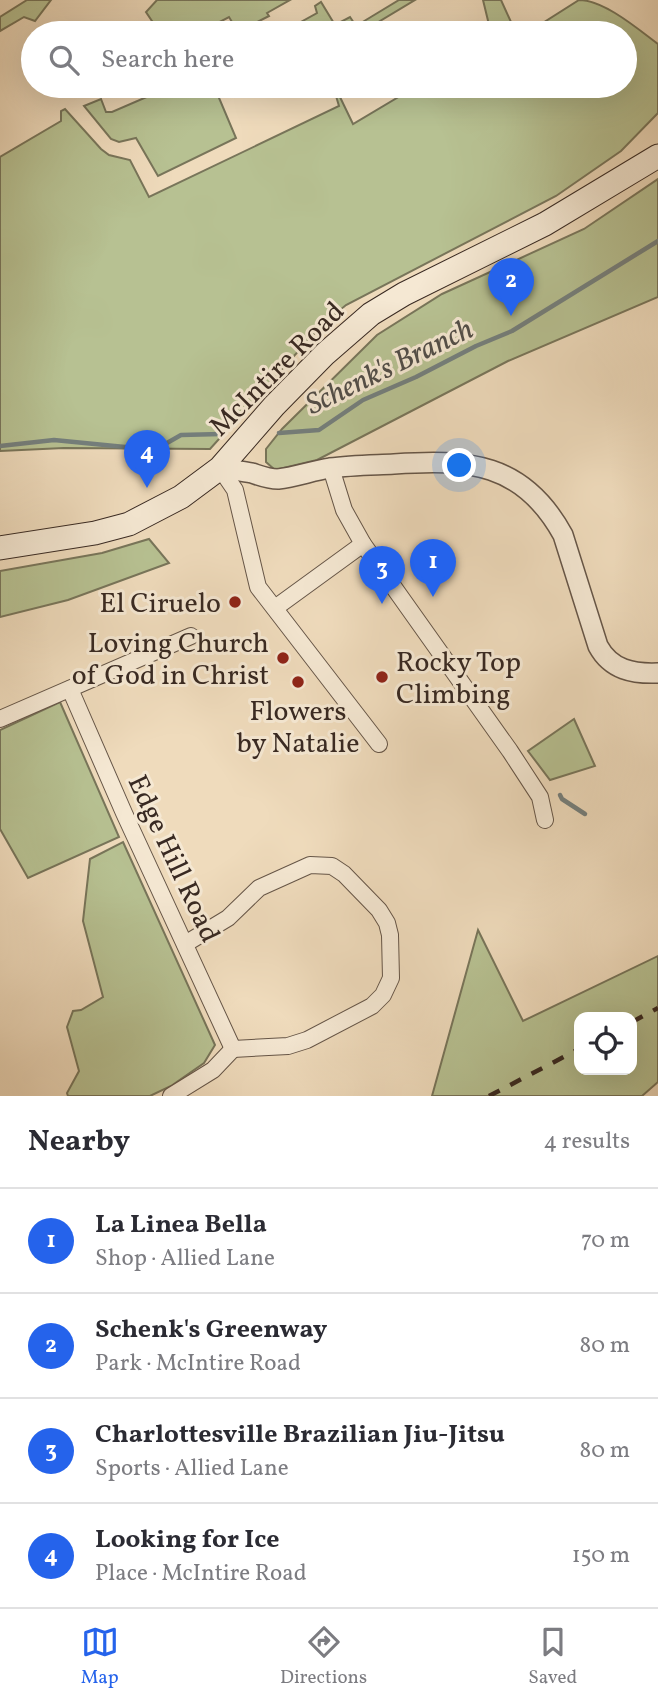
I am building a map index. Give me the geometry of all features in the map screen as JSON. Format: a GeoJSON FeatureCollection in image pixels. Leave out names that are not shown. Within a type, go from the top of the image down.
{"type":"FeatureCollection","features":[{"type":"Feature","properties":{"kind":"main road","name":"McIntire Road"},"geometry":{"type":"LineString","coordinates":[[2,547],[95,533],[129,524],[181,497],[220,468],[274,406],[325,354],[371,314],[404,294],[545,224],[658,156]]}},
{"type":"Feature","properties":{"kind":"street"},"geometry":{"type":"LineString","coordinates":[[220,468],[271,479],[331,468],[459,462],[484,467],[513,481],[541,503],[563,535],[601,653],[618,668],[640,674],[658,673]]}},
{"type":"Feature","properties":{"kind":"street"},"geometry":{"type":"LineString","coordinates":[[220,468],[235,490],[258,587],[379,744]]}},
{"type":"Feature","properties":{"kind":"street"},"geometry":{"type":"LineString","coordinates":[[331,468],[344,510],[363,544],[510,751],[540,797],[545,820]]}},
{"type":"Feature","properties":{"kind":"street"},"geometry":{"type":"LineString","coordinates":[[275,608],[363,544]]}},
{"type":"Feature","properties":{"kind":"street"},"geometry":{"type":"LineString","coordinates":[[0,719],[191,636]]}},
{"type":"Feature","properties":{"kind":"street","name":"Edge Hill Road"},"geometry":{"type":"LineString","coordinates":[[70,689],[233,1049]]}},
{"type":"Feature","properties":{"kind":"street"},"geometry":{"type":"LineString","coordinates":[[171,1096],[213,1070],[233,1049],[288,1046],[307,1040],[372,1006],[383,995],[391,978],[390,935],[387,923],[379,910],[344,874],[332,866],[310,865],[259,888],[228,918],[185,944]]}},
{"type":"Feature","properties":{"kind":"green space"},"geometry":{"type":"Polygon","coordinates":[[[27,0],[51,0],[35,21],[24,17],[0,31],[0,17],[27,0]]]}},
{"type":"Feature","properties":{"kind":"green space"},"geometry":{"type":"Polygon","coordinates":[[[157,0],[290,0],[267,13],[269,16],[259,21],[231,21],[229,17],[221,21],[152,21],[146,12],[157,0]]]}},
{"type":"Feature","properties":{"kind":"green space"},"geometry":{"type":"Polygon","coordinates":[[[399,0],[415,0],[380,21],[364,21],[399,0]]]}},
{"type":"Feature","properties":{"kind":"green space"},"geometry":{"type":"Polygon","coordinates":[[[483,0],[501,0],[511,21],[488,21],[483,0]]]}},
{"type":"Feature","properties":{"kind":"green space"},"geometry":{"type":"Polygon","coordinates":[[[579,0],[599,5],[628,21],[546,21],[579,0]]]}},
{"type":"Feature","properties":{"kind":"green space"},"geometry":{"type":"Polygon","coordinates":[[[321,2],[333,21],[303,21],[317,13],[315,6],[321,2]]]}},
{"type":"Feature","properties":{"kind":"green space"},"geometry":{"type":"Polygon","coordinates":[[[637,28],[658,44],[658,113],[621,151],[556,196],[346,305],[321,326],[210,449],[64,448],[0,451],[0,157],[61,121],[61,111],[65,109],[101,149],[109,155],[130,160],[149,197],[339,106],[337,98],[340,98],[353,124],[397,98],[637,98],[637,28]]]}},
{"type":"Feature","properties":{"kind":"green space"},"geometry":{"type":"Polygon","coordinates":[[[144,98],[219,98],[236,138],[158,176],[136,138],[119,142],[111,139],[84,106],[101,99],[106,112],[144,98]]]}},
{"type":"Feature","properties":{"kind":"green space"},"geometry":{"type":"Polygon","coordinates":[[[658,179],[658,297],[508,361],[317,460],[275,470],[266,462],[266,449],[282,429],[377,335],[442,294],[584,229],[658,179]]]}},
{"type":"Feature","properties":{"kind":"green space"},"geometry":{"type":"Polygon","coordinates":[[[149,539],[169,563],[68,600],[0,617],[0,571],[102,553],[149,539]]]}},
{"type":"Feature","properties":{"kind":"green space"},"geometry":{"type":"Polygon","coordinates":[[[60,702],[119,837],[28,878],[0,829],[0,730],[60,702]]]}},
{"type":"Feature","properties":{"kind":"green space"},"geometry":{"type":"Polygon","coordinates":[[[574,719],[595,766],[550,780],[528,751],[574,719]]]}},
{"type":"Feature","properties":{"kind":"green space"},"geometry":{"type":"Polygon","coordinates":[[[123,842],[215,1045],[204,1063],[171,1086],[150,1096],[68,1096],[67,1093],[79,1071],[67,1027],[73,1011],[81,1010],[103,997],[83,921],[90,859],[123,842]]]}},
{"type":"Feature","properties":{"kind":"green space"},"geometry":{"type":"Polygon","coordinates":[[[478,930],[523,1021],[658,956],[658,1082],[642,1096],[432,1096],[478,930]]]}},
{"type":"Feature","properties":{"kind":"waterway","name":"Schenk's Branch"},"geometry":{"type":"LineString","coordinates":[[279,433],[319,430],[363,400],[512,331],[658,241]]}},
{"type":"Feature","properties":{"kind":"waterway","name":"Schenk's Branch"},"geometry":{"type":"LineString","coordinates":[[0,446],[54,440],[135,448],[167,443],[181,435],[221,434]]}},
{"type":"Feature","properties":{"kind":"waterway"},"geometry":{"type":"LineString","coordinates":[[560,795],[585,814]]}},
{"type":"Feature","properties":{"kind":"railway"},"geometry":{"type":"LineString","coordinates":[[637,1019],[658,1008]]}},
{"type":"Feature","properties":{"kind":"railway"},"geometry":{"type":"LineString","coordinates":[[489,1096],[574,1052]]}},
{"type":"Feature","properties":{"kind":"place","name":"Schenk's Greenway"},"geometry":{"type":"Point","coordinates":[511,316]}},
{"type":"Feature","properties":{"kind":"place","name":"Looking for Ice"},"geometry":{"type":"Point","coordinates":[147,488]}},
{"type":"Feature","properties":{"kind":"place","name":"La Linea Bella"},"geometry":{"type":"Point","coordinates":[433,597]}},
{"type":"Feature","properties":{"kind":"place","name":"El Ciruelo"},"geometry":{"type":"Point","coordinates":[235,602]}},
{"type":"Feature","properties":{"kind":"place","name":"Charlottesville Brazilian Jiu-Jitsu"},"geometry":{"type":"Point","coordinates":[382,604]}},
{"type":"Feature","properties":{"kind":"place","name":"Loving Church of God in Christ"},"geometry":{"type":"Point","coordinates":[283,658]}},
{"type":"Feature","properties":{"kind":"place","name":"Rocky Top Climbing"},"geometry":{"type":"Point","coordinates":[382,677]}},
{"type":"Feature","properties":{"kind":"place","name":"Flowers by Natalie"},"geometry":{"type":"Point","coordinates":[298,682]}}]}
